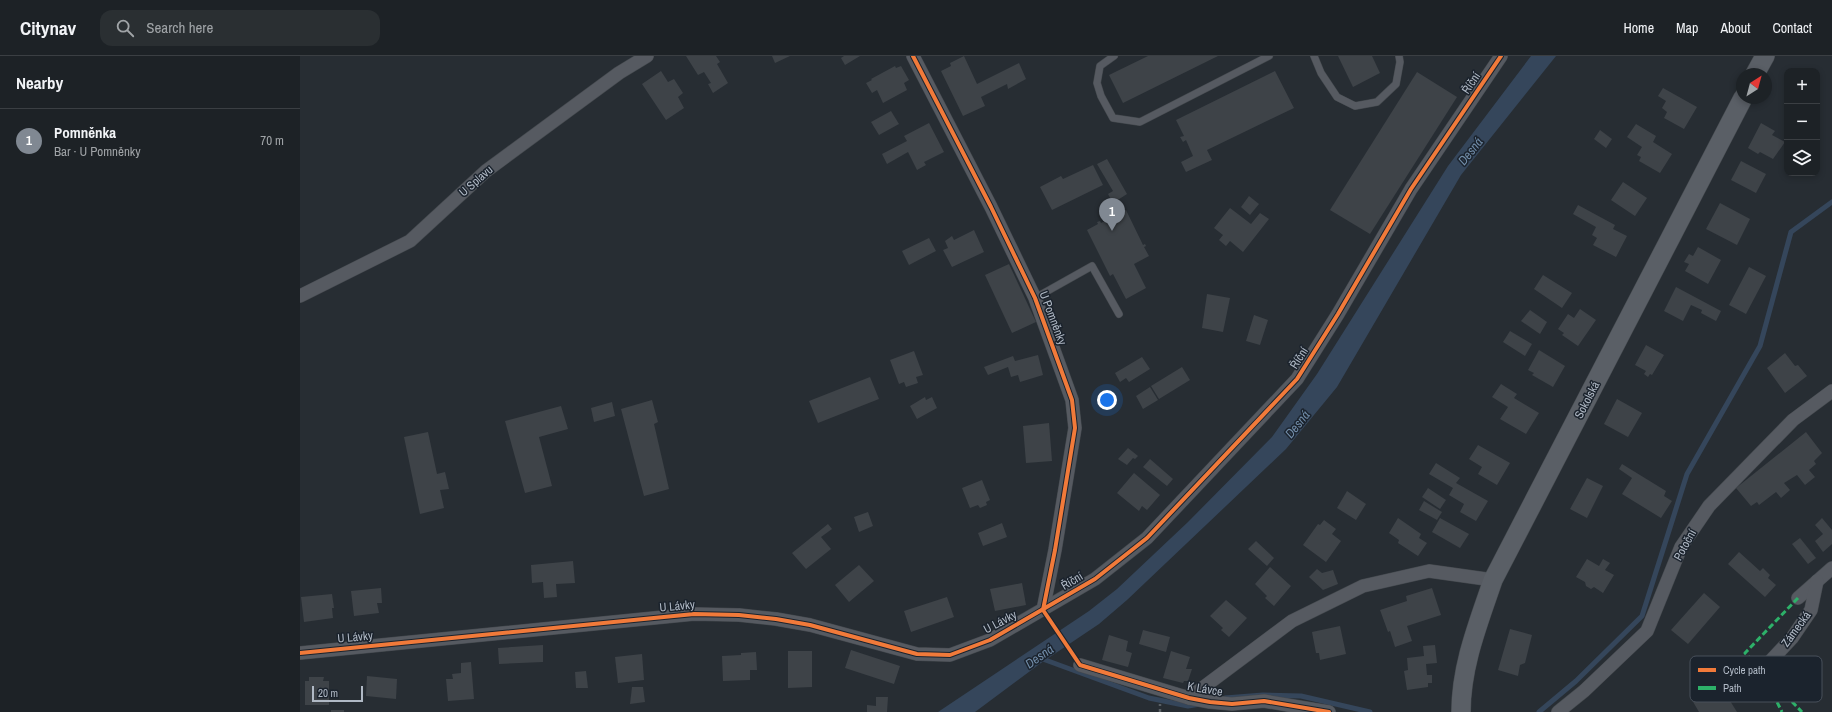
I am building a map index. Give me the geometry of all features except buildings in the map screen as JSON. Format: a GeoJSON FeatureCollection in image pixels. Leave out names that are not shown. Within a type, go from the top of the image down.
{"type":"FeatureCollection","features":[{"type":"Feature","properties":{"kind":"street","name":"U Splavu"},"geometry":{"type":"LineString","coordinates":[[300,296],[410,241],[486,171],[619,73],[647,56]]}},
{"type":"Feature","properties":{"kind":"street","name":"U Pomněnky"},"geometry":{"type":"LineString","coordinates":[[913,56],[992,207],[1035,298],[1072,400],[1075,428],[1056,550],[1044,610]]}},
{"type":"Feature","properties":{"kind":"street","name":"Říční"},"geometry":{"type":"LineString","coordinates":[[1044,610],[1096,579],[1147,538],[1297,379],[1338,314],[1410,189],[1501,56]]}},
{"type":"Feature","properties":{"kind":"street"},"geometry":{"type":"LineString","coordinates":[[1758,68],[1764,56]]}},
{"type":"Feature","properties":{"kind":"street","name":"Sokolská"},"geometry":{"type":"LineString","coordinates":[[1461,712],[1463,676],[1476,628],[1493,580],[1740,104]]}},
{"type":"Feature","properties":{"kind":"street","name":"Potoční"},"geometry":{"type":"LineString","coordinates":[[1558,712],[1584,691],[1647,631],[1682,547],[1709,506],[1793,420],[1832,391]]}},
{"type":"Feature","properties":{"kind":"street","name":"Zámecká"},"geometry":{"type":"LineString","coordinates":[[1798,598],[1832,568]]}},
{"type":"Feature","properties":{"kind":"street","name":"K Lávce"},"geometry":{"type":"LineString","coordinates":[[1192,698],[1292,621],[1363,586],[1429,572],[1493,580]]}},
{"type":"Feature","properties":{"kind":"street","name":"Zámecká"},"geometry":{"type":"LineString","coordinates":[[1775,656],[1792,638],[1811,610],[1817,581]]}},
{"type":"Feature","properties":{"kind":"street","name":"U Lávky"},"geometry":{"type":"LineString","coordinates":[[300,653],[694,614],[738,615],[776,619],[810,625],[916,654],[950,654],[990,640],[1044,610]]}},
{"type":"Feature","properties":{"kind":"street","name":"K Lávce"},"geometry":{"type":"LineString","coordinates":[[1080,665],[1210,702],[1232,704],[1264,701],[1329,712]]}},
{"type":"Feature","properties":{"kind":"lane"},"geometry":{"type":"LineString","coordinates":[[1114,56],[1100,66],[1097,83],[1101,96],[1114,118],[1140,122],[1269,56]]}},
{"type":"Feature","properties":{"kind":"lane"},"geometry":{"type":"LineString","coordinates":[[1314,56],[1321,73],[1337,97],[1355,106],[1377,102],[1396,84],[1400,62],[1399,56]]}},
{"type":"Feature","properties":{"kind":"lane"},"geometry":{"type":"LineString","coordinates":[[1035,298],[1092,266],[1119,314]]}},
{"type":"Feature","properties":{"kind":"water","name":"Desná"},"geometry":{"type":"Polygon","coordinates":[[[1531,56],[1556,56],[1461,175],[1337,387],[1286,449],[1127,600],[1099,624],[1041,663],[975,712],[938,712],[1089,611],[1117,589],[1188,522],[1272,437],[1317,374],[1448,166],[1531,56]]]}},
{"type":"Feature","properties":{"kind":"waterway"},"geometry":{"type":"LineString","coordinates":[[1539,712],[1576,681],[1642,616],[1687,474],[1760,346],[1791,232],[1832,202]]}},
{"type":"Feature","properties":{"kind":"waterway","name":"Desná"},"geometry":{"type":"LineString","coordinates":[[1040,658],[1149,698],[1188,706],[1200,704]]}},
{"type":"Feature","properties":{"kind":"waterway"},"geometry":{"type":"LineString","coordinates":[[1225,698],[1263,695],[1301,696],[1370,712]]}},
{"type":"Feature","properties":{"kind":"marked path"},"geometry":{"type":"LineString","coordinates":[[1748,656],[1745,653],[1798,598]]}},
{"type":"Feature","properties":{"kind":"marked path"},"geometry":{"type":"LineString","coordinates":[[1777,702],[1782,712]]}},
{"type":"Feature","properties":{"kind":"marked path"},"geometry":{"type":"LineString","coordinates":[[1792,702],[1802,712]]}},
{"type":"Feature","properties":{"kind":"cycle path"},"geometry":{"type":"LineString","coordinates":[[913,56],[991,207],[1035,298],[1072,400],[1075,428],[1055,550],[1043,610]]}},
{"type":"Feature","properties":{"kind":"cycle path"},"geometry":{"type":"LineString","coordinates":[[300,653],[694,614],[739,615],[810,625],[917,654],[950,655],[990,640],[1095,579],[1147,538],[1297,379],[1338,314],[1411,189],[1501,56]]}},
{"type":"Feature","properties":{"kind":"cycle path"},"geometry":{"type":"LineString","coordinates":[[1043,610],[1080,665],[1189,698],[1210,702],[1232,704],[1264,701],[1329,712]]}},
{"type":"Feature","properties":{"kind":"place","name":"Pomněnka"},"geometry":{"type":"Point","coordinates":[1112,231]}}]}
